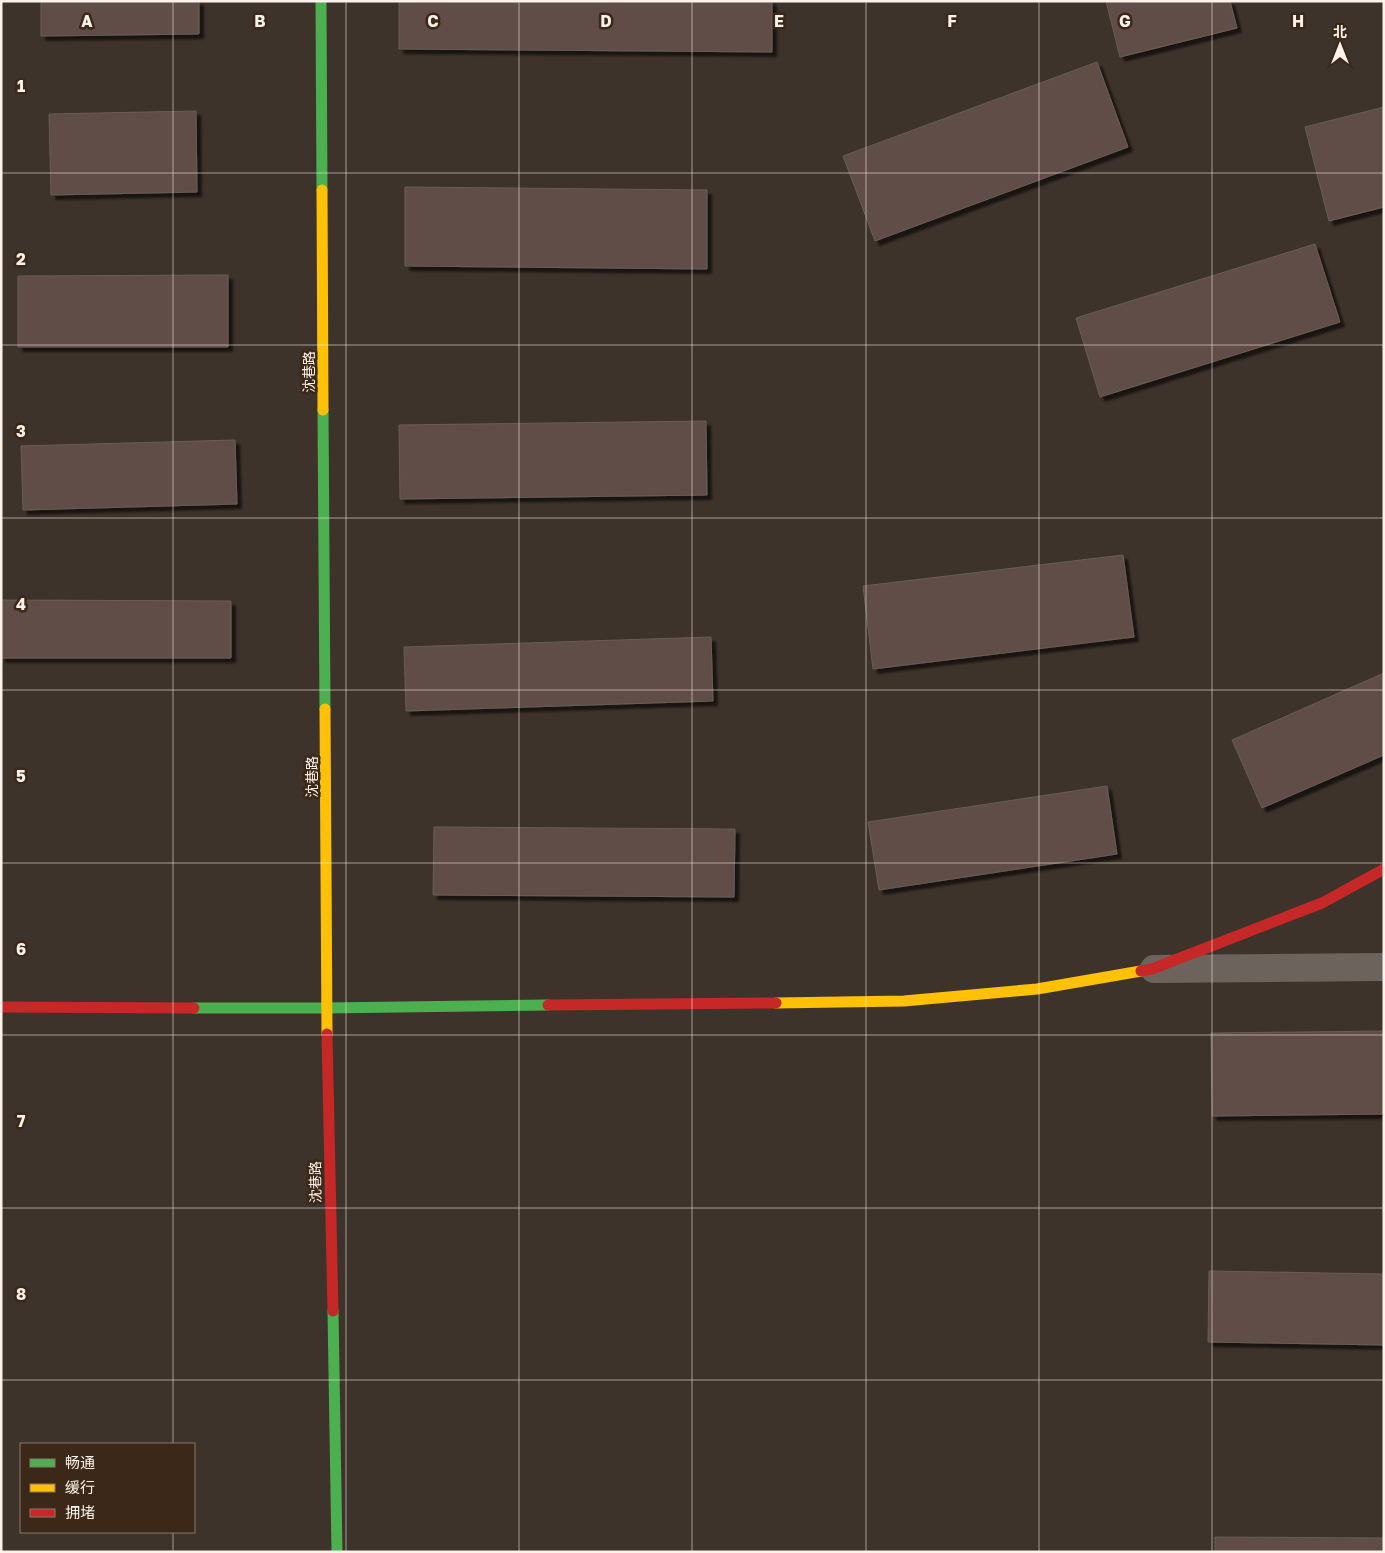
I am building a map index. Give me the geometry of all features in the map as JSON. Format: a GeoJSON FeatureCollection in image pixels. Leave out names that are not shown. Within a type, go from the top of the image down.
{"type":"FeatureCollection","features":[{"type":"Feature","properties":{"kind":"street","name":"沈巷路"},"geometry":{"type":"LineString","coordinates":[[321,1],[327,1008],[337,1552]]}},
{"type":"Feature","properties":{"kind":"street"},"geometry":{"type":"LineString","coordinates":[[1152,969],[1322,903],[1384,868]]}},
{"type":"Feature","properties":{"kind":"street"},"geometry":{"type":"LineString","coordinates":[[1,1007],[327,1008],[904,1001],[1037,989],[1152,969],[1384,967]]}},
{"type":"Feature","properties":{"kind":"building"},"geometry":{"type":"Polygon","coordinates":[[[41,1],[199,1],[199,34],[41,36],[41,1]]]}},
{"type":"Feature","properties":{"kind":"building"},"geometry":{"type":"Polygon","coordinates":[[[399,1],[772,1],[772,52],[399,49],[399,1]]]}},
{"type":"Feature","properties":{"kind":"building"},"geometry":{"type":"Polygon","coordinates":[[[1106,1],[1230,1],[1237,28],[1120,57],[1106,1]]]}},
{"type":"Feature","properties":{"kind":"building"},"geometry":{"type":"Polygon","coordinates":[[[1097,62],[1128,147],[875,241],[843,156],[1097,62]]]}},
{"type":"Feature","properties":{"kind":"building"},"geometry":{"type":"Polygon","coordinates":[[[1384,107],[1384,207],[1329,221],[1305,127],[1384,107]]]}},
{"type":"Feature","properties":{"kind":"building"},"geometry":{"type":"Polygon","coordinates":[[[196,111],[197,192],[51,195],[49,114],[196,111]]]}},
{"type":"Feature","properties":{"kind":"building"},"geometry":{"type":"Polygon","coordinates":[[[405,187],[707,190],[707,269],[405,266],[405,187]]]}},
{"type":"Feature","properties":{"kind":"building"},"geometry":{"type":"Polygon","coordinates":[[[1315,244],[1340,322],[1100,397],[1076,318],[1315,244]]]}},
{"type":"Feature","properties":{"kind":"building"},"geometry":{"type":"Polygon","coordinates":[[[228,275],[228,347],[18,347],[18,276],[228,275]]]}},
{"type":"Feature","properties":{"kind":"building"},"geometry":{"type":"Polygon","coordinates":[[[706,421],[707,495],[400,499],[399,425],[706,421]]]}},
{"type":"Feature","properties":{"kind":"building"},"geometry":{"type":"Polygon","coordinates":[[[235,440],[237,504],[23,510],[21,446],[235,440]]]}},
{"type":"Feature","properties":{"kind":"building"},"geometry":{"type":"Polygon","coordinates":[[[1123,555],[1134,637],[873,669],[863,586],[1123,555]]]}},
{"type":"Feature","properties":{"kind":"building"},"geometry":{"type":"Polygon","coordinates":[[[1,600],[231,601],[231,658],[1,658],[1,600]]]}},
{"type":"Feature","properties":{"kind":"building"},"geometry":{"type":"Polygon","coordinates":[[[711,637],[713,701],[406,711],[404,647],[711,637]]]}},
{"type":"Feature","properties":{"kind":"building"},"geometry":{"type":"Polygon","coordinates":[[[1384,673],[1384,755],[1262,808],[1232,740],[1384,673]]]}},
{"type":"Feature","properties":{"kind":"building"},"geometry":{"type":"Polygon","coordinates":[[[1107,786],[1117,854],[879,890],[868,822],[1107,786]]]}},
{"type":"Feature","properties":{"kind":"building"},"geometry":{"type":"Polygon","coordinates":[[[434,827],[735,829],[734,897],[433,895],[434,827]]]}},
{"type":"Feature","properties":{"kind":"building"},"geometry":{"type":"Polygon","coordinates":[[[1384,1031],[1384,1114],[1212,1116],[1211,1033],[1384,1031]]]}},
{"type":"Feature","properties":{"kind":"building"},"geometry":{"type":"Polygon","coordinates":[[[1209,1271],[1384,1274],[1384,1345],[1208,1342],[1209,1271]]]}},
{"type":"Feature","properties":{"kind":"building"},"geometry":{"type":"Polygon","coordinates":[[[1215,1537],[1384,1538],[1384,1552],[1215,1552],[1215,1537]]]}},
{"type":"Feature","properties":{"kind":"traffic: fast"},"geometry":{"type":"LineString","coordinates":[[321,1],[322,190]]}},
{"type":"Feature","properties":{"kind":"traffic: fast"},"geometry":{"type":"LineString","coordinates":[[323,410],[325,709]]}},
{"type":"Feature","properties":{"kind":"traffic: fast"},"geometry":{"type":"LineString","coordinates":[[194,1008],[548,1005]]}},
{"type":"Feature","properties":{"kind":"traffic: fast"},"geometry":{"type":"LineString","coordinates":[[333,1311],[337,1552]]}},
{"type":"Feature","properties":{"kind":"traffic: slow"},"geometry":{"type":"LineString","coordinates":[[322,190],[323,410]]}},
{"type":"Feature","properties":{"kind":"traffic: slow"},"geometry":{"type":"LineString","coordinates":[[325,709],[327,1034]]}},
{"type":"Feature","properties":{"kind":"traffic: slow"},"geometry":{"type":"LineString","coordinates":[[776,1003],[904,1001],[1037,989],[1141,971]]}},
{"type":"Feature","properties":{"kind":"traffic: jam"},"geometry":{"type":"LineString","coordinates":[[1141,971],[1152,969],[1322,903],[1384,869]]}},
{"type":"Feature","properties":{"kind":"traffic: jam"},"geometry":{"type":"LineString","coordinates":[[548,1005],[776,1003]]}},
{"type":"Feature","properties":{"kind":"traffic: jam"},"geometry":{"type":"LineString","coordinates":[[1,1007],[194,1008]]}},
{"type":"Feature","properties":{"kind":"traffic: jam"},"geometry":{"type":"LineString","coordinates":[[327,1034],[333,1311]]}}]}
